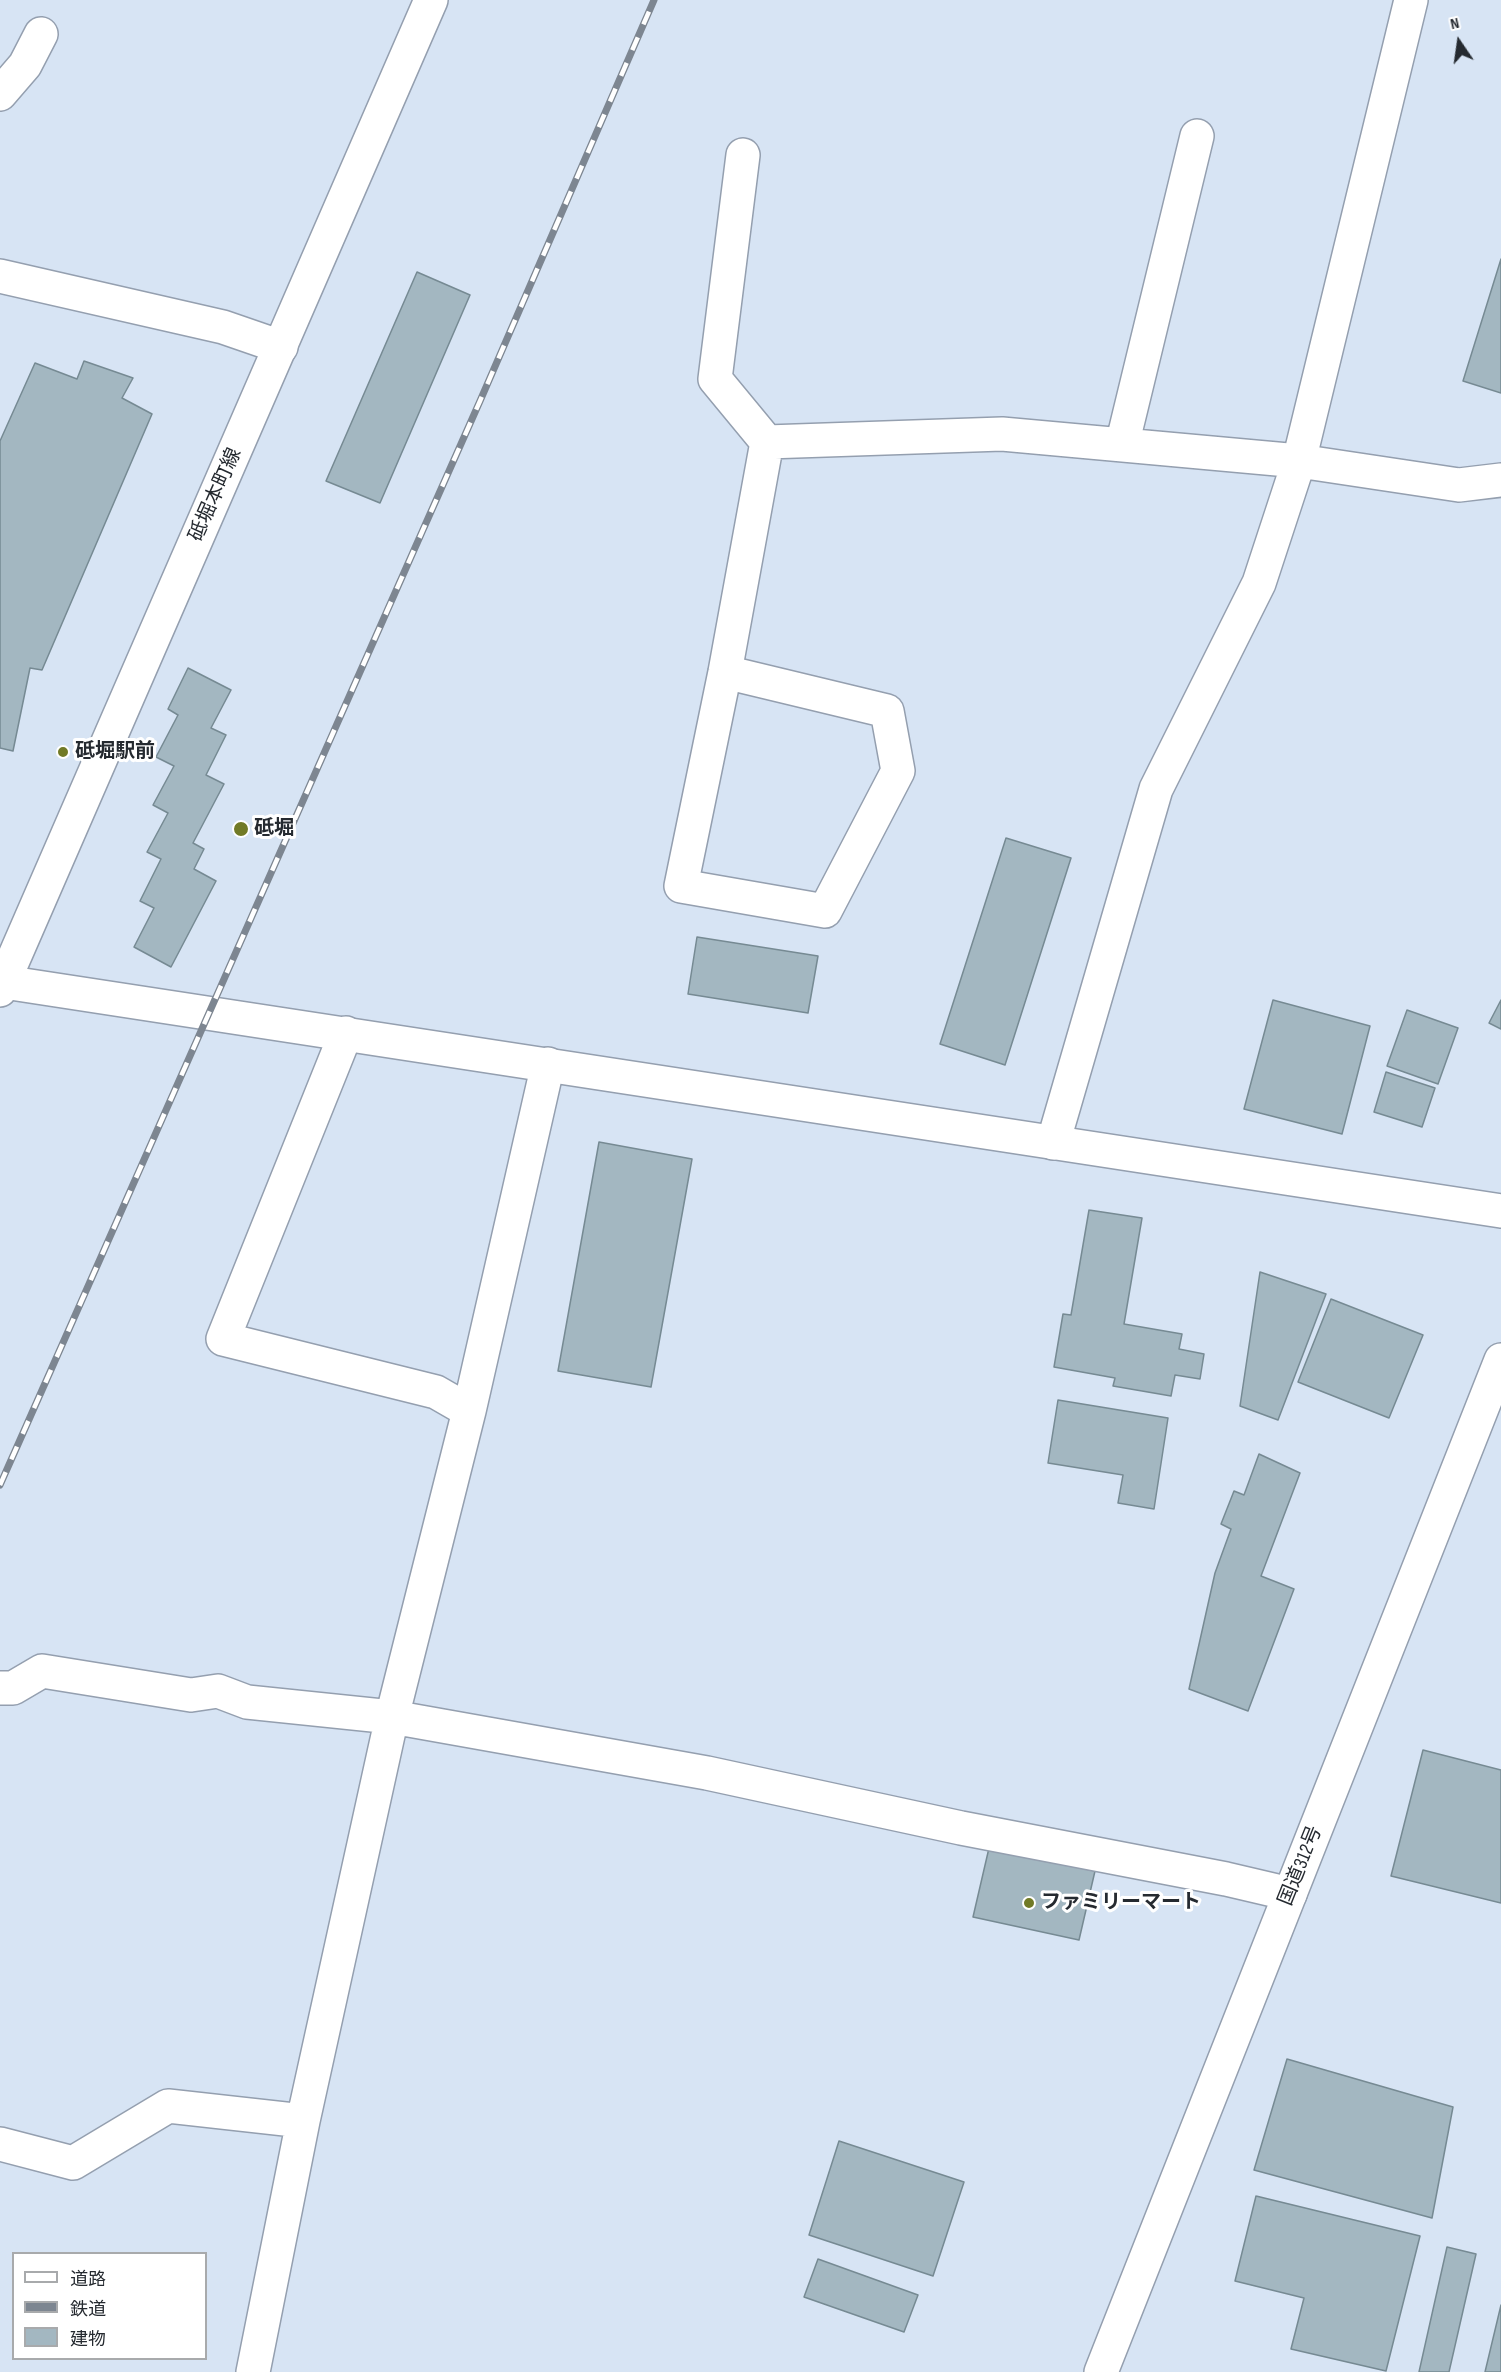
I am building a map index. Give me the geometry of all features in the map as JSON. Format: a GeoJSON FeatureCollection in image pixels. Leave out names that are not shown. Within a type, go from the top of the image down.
{"type":"FeatureCollection","features":[{"type":"Feature","properties":{"kind":"main road","name":"砥堀本町線"},"geometry":{"type":"LineString","coordinates":[[1,984],[431,0]]}},
{"type":"Feature","properties":{"kind":"main road"},"geometry":{"type":"LineString","coordinates":[[1053,1143],[1156,789],[1258,583],[1299,461],[1411,0]]}},
{"type":"Feature","properties":{"kind":"main road"},"geometry":{"type":"LineString","coordinates":[[0,94],[25,65],[41,34]]}},
{"type":"Feature","properties":{"kind":"main road"},"geometry":{"type":"LineString","coordinates":[[1122,445],[1197,136]]}},
{"type":"Feature","properties":{"kind":"main road"},"geometry":{"type":"LineString","coordinates":[[725,672],[887,711],[898,771],[825,911],[681,886],[725,672],[767,442],[715,379],[743,155]]}},
{"type":"Feature","properties":{"kind":"main road"},"geometry":{"type":"LineString","coordinates":[[0,276],[223,327],[281,347]]}},
{"type":"Feature","properties":{"kind":"main road"},"geometry":{"type":"LineString","coordinates":[[767,442],[1002,434],[1299,461],[1459,485],[1501,480]]}},
{"type":"Feature","properties":{"kind":"main road"},"geometry":{"type":"LineString","coordinates":[[1,984],[346,1033],[1501,1211]]}},
{"type":"Feature","properties":{"kind":"main road"},"geometry":{"type":"LineString","coordinates":[[346,1033],[223,1339],[436,1392],[469,1411]]}},
{"type":"Feature","properties":{"kind":"main road"},"geometry":{"type":"LineString","coordinates":[[253,2372],[303,2121],[392,1717],[469,1411],[548,1064]]}},
{"type":"Feature","properties":{"kind":"main road","name":"国道312号"},"geometry":{"type":"LineString","coordinates":[[1101,2372],[1501,1360]]}},
{"type":"Feature","properties":{"kind":"main road"},"geometry":{"type":"LineString","coordinates":[[0,1688],[13,1688],[42,1671],[191,1695],[219,1691],[247,1702],[392,1717],[707,1773],[961,1828],[1226,1879],[1290,1894]]}},
{"type":"Feature","properties":{"kind":"main road"},"geometry":{"type":"LineString","coordinates":[[0,2145],[73,2163],[168,2106],[303,2121]]}},
{"type":"Feature","properties":{"kind":"building"},"geometry":{"type":"Polygon","coordinates":[[[1501,259],[1501,393],[1463,381],[1501,259]]]}},
{"type":"Feature","properties":{"kind":"building"},"geometry":{"type":"Polygon","coordinates":[[[417,272],[470,295],[380,503],[326,481],[417,272]]]}},
{"type":"Feature","properties":{"kind":"building"},"geometry":{"type":"Polygon","coordinates":[[[84,361],[133,378],[122,398],[152,414],[42,670],[30,668],[13,751],[0,748],[0,441],[35,363],[77,379],[84,361]]]}},
{"type":"Feature","properties":{"kind":"building"},"geometry":{"type":"Polygon","coordinates":[[[188,668],[231,690],[211,728],[226,735],[206,775],[224,784],[193,843],[204,849],[194,869],[216,881],[171,967],[134,947],[154,908],[140,901],[161,859],[147,852],[168,813],[153,805],[174,766],[156,757],[178,715],[168,709],[188,668]]]}},
{"type":"Feature","properties":{"kind":"building"},"geometry":{"type":"Polygon","coordinates":[[[1006,838],[1071,858],[1005,1065],[940,1044],[1006,838]]]}},
{"type":"Feature","properties":{"kind":"building"},"geometry":{"type":"Polygon","coordinates":[[[697,937],[818,956],[808,1013],[688,994],[697,937]]]}},
{"type":"Feature","properties":{"kind":"building"},"geometry":{"type":"Polygon","coordinates":[[[1273,1000],[1370,1026],[1342,1134],[1244,1109],[1273,1000]]]}},
{"type":"Feature","properties":{"kind":"building"},"geometry":{"type":"Polygon","coordinates":[[[1501,1000],[1501,1029],[1489,1023],[1501,1000]]]}},
{"type":"Feature","properties":{"kind":"building"},"geometry":{"type":"Polygon","coordinates":[[[1407,1010],[1458,1028],[1438,1084],[1387,1066],[1407,1010]]]}},
{"type":"Feature","properties":{"kind":"building"},"geometry":{"type":"Polygon","coordinates":[[[1386,1072],[1435,1088],[1422,1127],[1374,1112],[1386,1072]]]}},
{"type":"Feature","properties":{"kind":"building"},"geometry":{"type":"Polygon","coordinates":[[[599,1142],[692,1159],[651,1387],[558,1371],[599,1142]]]}},
{"type":"Feature","properties":{"kind":"building"},"geometry":{"type":"Polygon","coordinates":[[[1089,1210],[1142,1218],[1124,1324],[1182,1334],[1179,1349],[1204,1354],[1200,1379],[1175,1375],[1171,1396],[1113,1386],[1115,1378],[1054,1367],[1063,1314],[1071,1315],[1089,1210]]]}},
{"type":"Feature","properties":{"kind":"building"},"geometry":{"type":"Polygon","coordinates":[[[1260,1272],[1326,1294],[1278,1420],[1240,1406],[1260,1272]]]}},
{"type":"Feature","properties":{"kind":"building"},"geometry":{"type":"Polygon","coordinates":[[[1331,1299],[1423,1335],[1389,1418],[1298,1382],[1331,1299]]]}},
{"type":"Feature","properties":{"kind":"building"},"geometry":{"type":"Polygon","coordinates":[[[1058,1400],[1168,1418],[1154,1509],[1118,1503],[1123,1475],[1048,1463],[1058,1400]]]}},
{"type":"Feature","properties":{"kind":"building"},"geometry":{"type":"Polygon","coordinates":[[[1259,1454],[1300,1473],[1261,1576],[1294,1589],[1248,1711],[1189,1689],[1215,1573],[1231,1529],[1221,1524],[1234,1491],[1244,1495],[1259,1454]]]}},
{"type":"Feature","properties":{"kind":"building"},"geometry":{"type":"Polygon","coordinates":[[[1423,1750],[1501,1770],[1501,1903],[1391,1876],[1423,1750]]]}},
{"type":"Feature","properties":{"kind":"building"},"geometry":{"type":"Polygon","coordinates":[[[989,1848],[1095,1871],[1079,1940],[973,1917],[989,1848]]]}},
{"type":"Feature","properties":{"kind":"building"},"geometry":{"type":"Polygon","coordinates":[[[1287,2059],[1453,2107],[1432,2218],[1254,2170],[1287,2059]]]}},
{"type":"Feature","properties":{"kind":"building"},"geometry":{"type":"Polygon","coordinates":[[[839,2141],[964,2182],[933,2276],[809,2235],[839,2141]]]}},
{"type":"Feature","properties":{"kind":"building"},"geometry":{"type":"Polygon","coordinates":[[[1256,2196],[1420,2236],[1386,2371],[1291,2349],[1304,2298],[1235,2281],[1256,2196]]]}},
{"type":"Feature","properties":{"kind":"building"},"geometry":{"type":"Polygon","coordinates":[[[1447,2247],[1476,2254],[1449,2372],[1419,2372],[1447,2247]]]}},
{"type":"Feature","properties":{"kind":"building"},"geometry":{"type":"Polygon","coordinates":[[[818,2259],[918,2295],[904,2332],[804,2297],[818,2259]]]}},
{"type":"Feature","properties":{"kind":"building"},"geometry":{"type":"Polygon","coordinates":[[[1501,2305],[1501,2372],[1485,2372],[1501,2305]]]}},
{"type":"Feature","properties":{"kind":"railway"},"geometry":{"type":"LineString","coordinates":[[0,1485],[480,401],[654,0]]}},
{"type":"Feature","properties":{"kind":"place","name":"砥堀駅前"},"geometry":{"type":"Point","coordinates":[63,752]}},
{"type":"Feature","properties":{"kind":"place","name":"砥堀"},"geometry":{"type":"Point","coordinates":[241,829]}},
{"type":"Feature","properties":{"kind":"place","name":"ファミリーマート"},"geometry":{"type":"Point","coordinates":[1029,1903]}}]}
